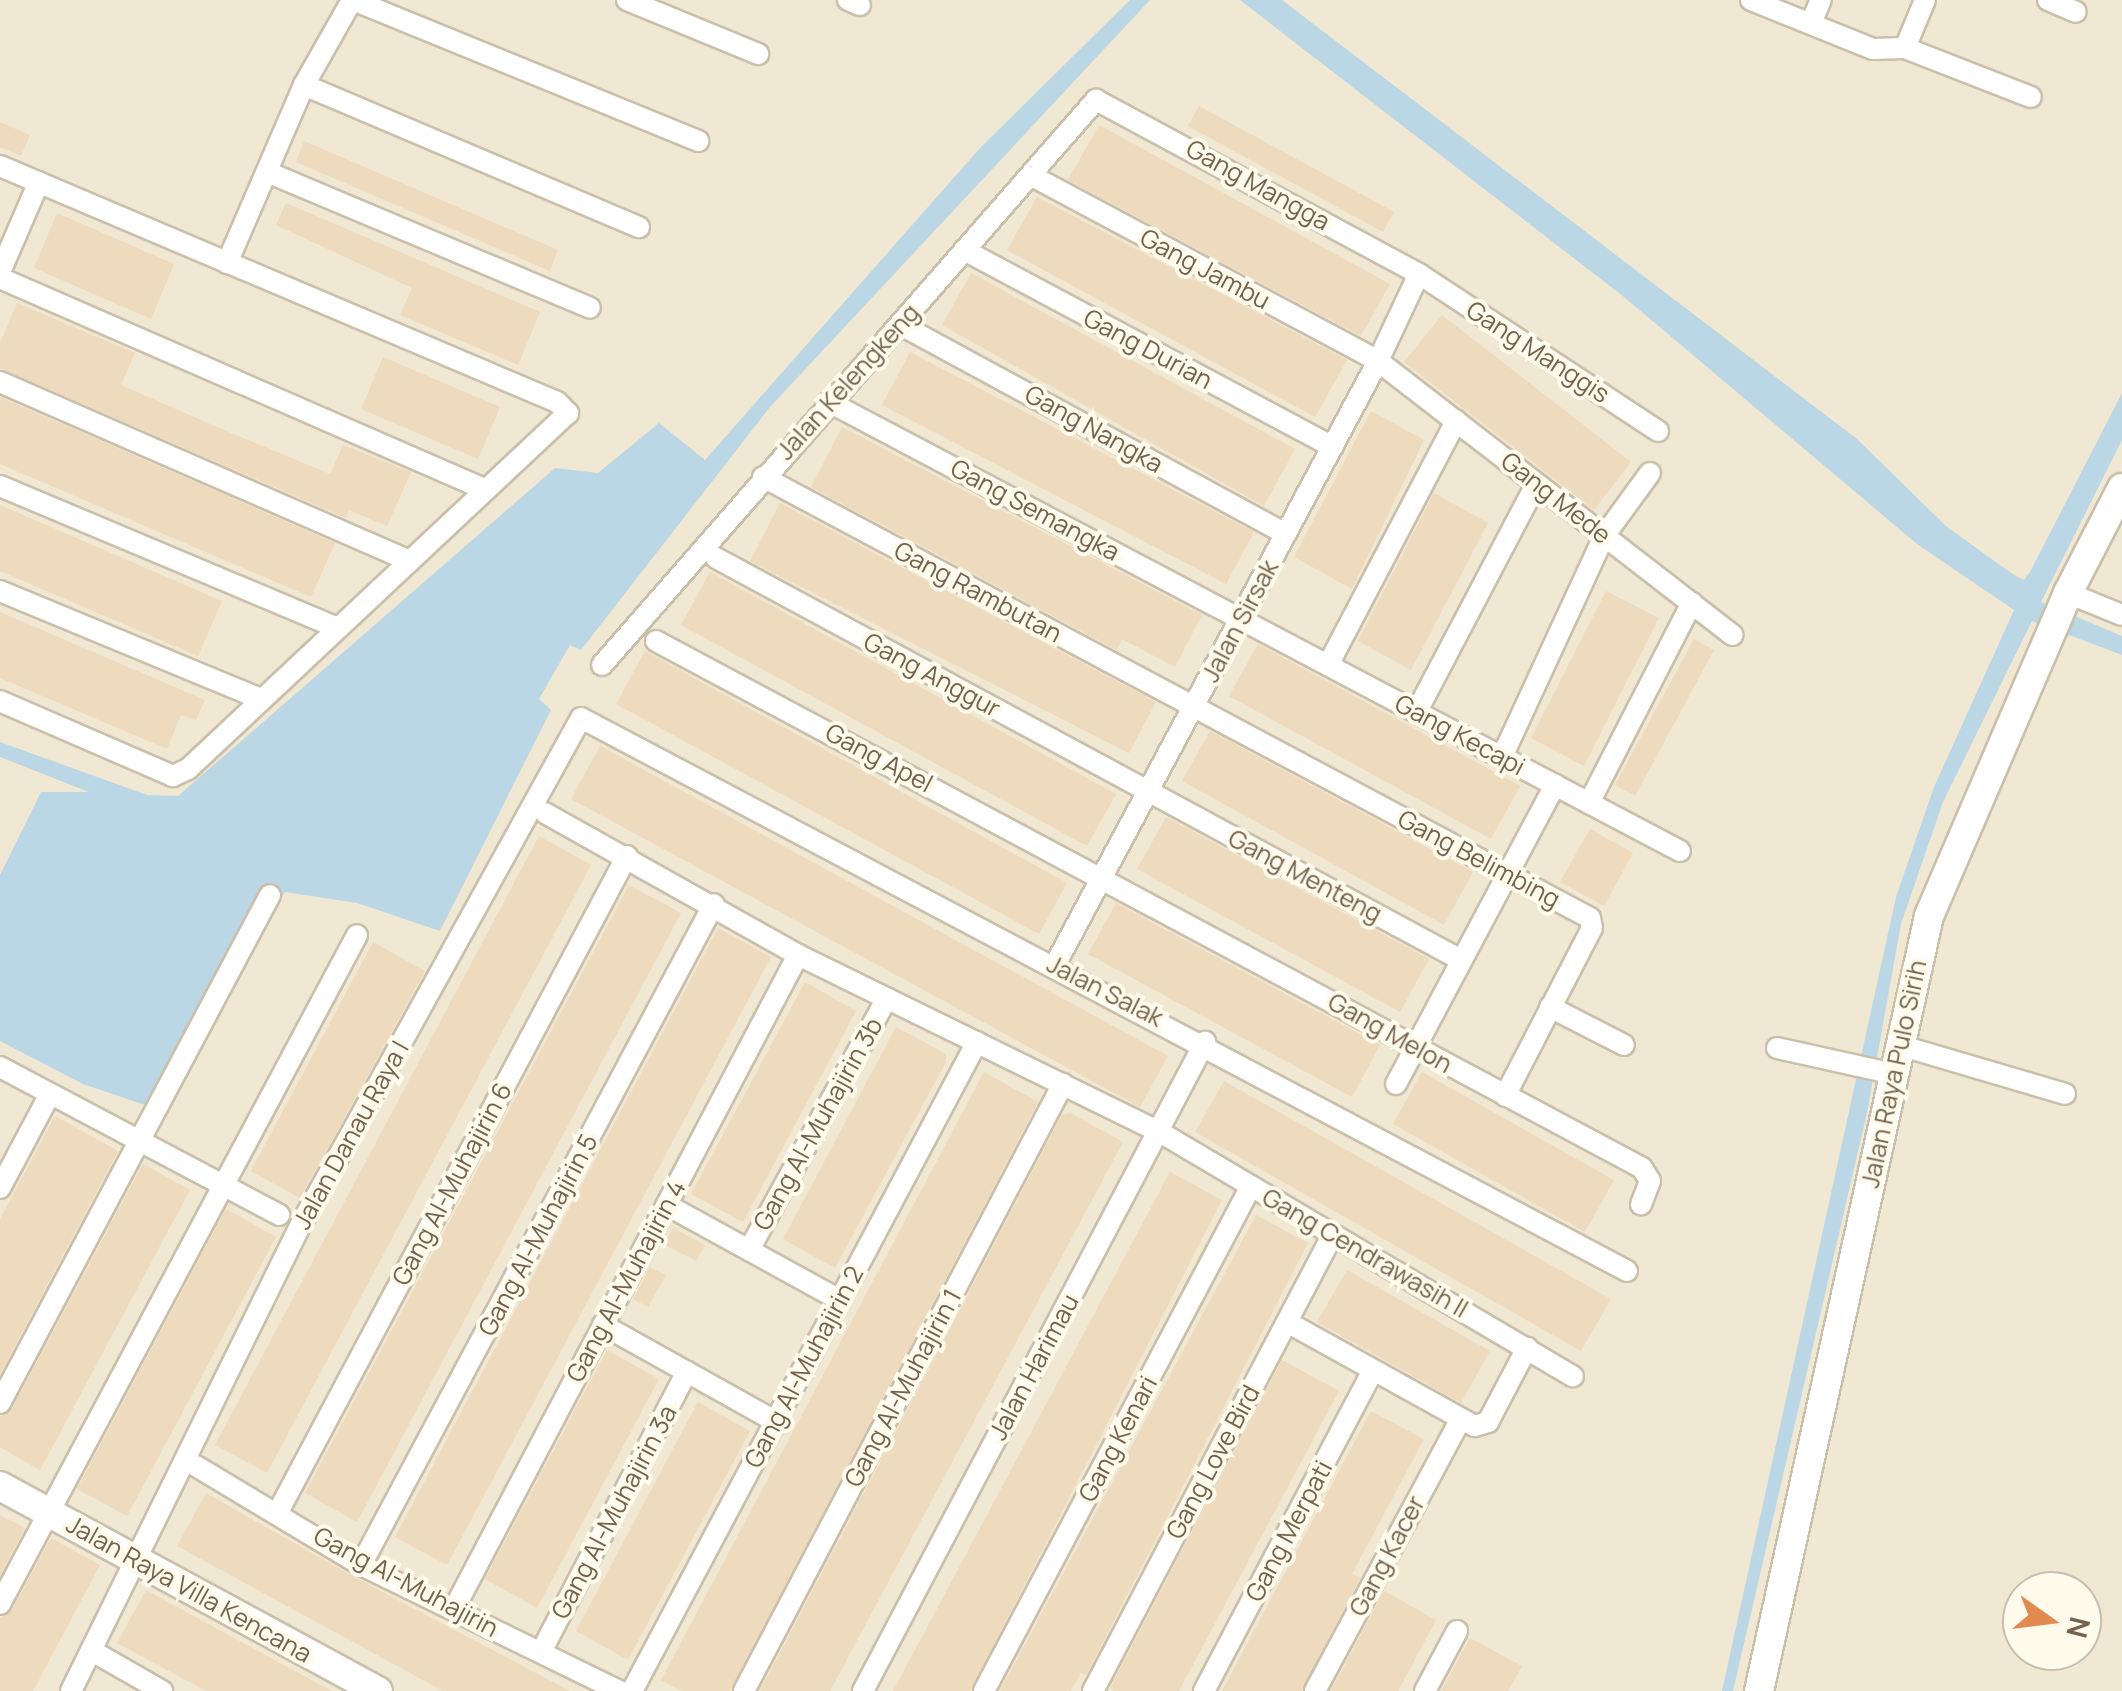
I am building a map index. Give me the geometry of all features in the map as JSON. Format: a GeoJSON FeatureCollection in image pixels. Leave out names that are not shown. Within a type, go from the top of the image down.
{"type":"FeatureCollection","features":[{"type":"Feature","properties":{"kind":"street"},"geometry":{"type":"LineString","coordinates":[[227,264],[304,85],[352,0],[698,141]]}},
{"type":"Feature","properties":{"kind":"street"},"geometry":{"type":"LineString","coordinates":[[627,0],[758,54]]}},
{"type":"Feature","properties":{"kind":"street"},"geometry":{"type":"LineString","coordinates":[[1751,0],[1873,49],[1904,48],[2031,97]]}},
{"type":"Feature","properties":{"kind":"street"},"geometry":{"type":"LineString","coordinates":[[1811,23],[1821,0]]}},
{"type":"Feature","properties":{"kind":"street"},"geometry":{"type":"LineString","coordinates":[[1904,48],[1925,0]]}},
{"type":"Feature","properties":{"kind":"street"},"geometry":{"type":"LineString","coordinates":[[2048,0],[2076,12]]}},
{"type":"Feature","properties":{"kind":"street"},"geometry":{"type":"LineString","coordinates":[[304,85],[638,228]]}},
{"type":"Feature","properties":{"kind":"street","name":"Jalan Kelengkeng"},"geometry":{"type":"LineString","coordinates":[[602,664],[1096,100]]}},
{"type":"Feature","properties":{"kind":"street","name":"Gang Mangga"},"geometry":{"type":"LineString","coordinates":[[1096,100],[1419,274]]}},
{"type":"Feature","properties":{"kind":"street"},"geometry":{"type":"LineString","coordinates":[[0,166],[564,406],[566,420],[484,488],[172,776],[0,702]]}},
{"type":"Feature","properties":{"kind":"street"},"geometry":{"type":"LineString","coordinates":[[267,172],[590,308]]}},
{"type":"Feature","properties":{"kind":"street","name":"Gang Jambu"},"geometry":{"type":"LineString","coordinates":[[1032,176],[1378,362]]}},
{"type":"Feature","properties":{"kind":"street"},"geometry":{"type":"LineString","coordinates":[[38,182],[0,275],[484,488]]}},
{"type":"Feature","properties":{"kind":"street","name":"Gang Durian"},"geometry":{"type":"LineString","coordinates":[[964,250],[1333,447]]}},
{"type":"Feature","properties":{"kind":"street","name":"Jalan Sirsak"},"geometry":{"type":"LineString","coordinates":[[1055,964],[1378,362],[1419,274]]}},
{"type":"Feature","properties":{"kind":"street","name":"Gang Manggis"},"geometry":{"type":"LineString","coordinates":[[1419,274],[1658,431]]}},
{"type":"Feature","properties":{"kind":"street","name":"Gang Nangka"},"geometry":{"type":"LineString","coordinates":[[902,325],[1286,534]]}},
{"type":"Feature","properties":{"kind":"street","name":"Gang Mede"},"geometry":{"type":"LineString","coordinates":[[1378,362],[1732,636]]}},
{"type":"Feature","properties":{"kind":"street"},"geometry":{"type":"LineString","coordinates":[[0,382],[408,560]]}},
{"type":"Feature","properties":{"kind":"street","name":"Gang Semangka"},"geometry":{"type":"LineString","coordinates":[[829,402],[1241,618]]}},
{"type":"Feature","properties":{"kind":"street"},"geometry":{"type":"LineString","coordinates":[[1328,664],[1456,421]]}},
{"type":"Feature","properties":{"kind":"street"},"geometry":{"type":"LineString","coordinates":[[1502,757],[1604,536],[1650,473]]}},
{"type":"Feature","properties":{"kind":"street","name":"Gang Rambutan"},"geometry":{"type":"LineString","coordinates":[[762,477],[1194,706]]}},
{"type":"Feature","properties":{"kind":"street"},"geometry":{"type":"LineString","coordinates":[[1417,712],[1536,484]]}},
{"type":"Feature","properties":{"kind":"street"},"geometry":{"type":"LineString","coordinates":[[0,486],[335,627]]}},
{"type":"Feature","properties":{"kind":"street","name":"Jalan Raya Pulo Sirih"},"geometry":{"type":"LineString","coordinates":[[1759,1691],[1889,1073],[1929,916],[2065,600],[2122,488]]}},
{"type":"Feature","properties":{"kind":"street","name":"Gang Anggur"},"geometry":{"type":"LineString","coordinates":[[716,558],[1148,792]]}},
{"type":"Feature","properties":{"kind":"street"},"geometry":{"type":"LineString","coordinates":[[0,591],[258,698]]}},
{"type":"Feature","properties":{"kind":"street"},"geometry":{"type":"LineString","coordinates":[[2065,600],[2122,615]]}},
{"type":"Feature","properties":{"kind":"street"},"geometry":{"type":"LineString","coordinates":[[1590,803],[1692,604]]}},
{"type":"Feature","properties":{"kind":"street","name":"Gang Kecapi"},"geometry":{"type":"LineString","coordinates":[[1241,618],[1680,851]]}},
{"type":"Feature","properties":{"kind":"street","name":"Gang Apel"},"geometry":{"type":"LineString","coordinates":[[656,641],[1103,876]]}},
{"type":"Feature","properties":{"kind":"street","name":"Gang Belimbing"},"geometry":{"type":"LineString","coordinates":[[1194,706],[1590,918],[1592,928],[1505,1096]]}},
{"type":"Feature","properties":{"kind":"street","name":"Jalan Salak"},"geometry":{"type":"LineString","coordinates":[[580,718],[1204,1042],[1627,1270]]}},
{"type":"Feature","properties":{"kind":"street","name":"Jalan Danau Raya I"},"geometry":{"type":"LineString","coordinates":[[71,1691],[132,1558],[301,1224],[580,718]]}},
{"type":"Feature","properties":{"kind":"street"},"geometry":{"type":"LineString","coordinates":[[1396,1084],[1555,785]]}},
{"type":"Feature","properties":{"kind":"street","name":"Gang Menteng"},"geometry":{"type":"LineString","coordinates":[[1148,792],[1462,960]]}},
{"type":"Feature","properties":{"kind":"street","name":"Gang Cendrawasih II"},"geometry":{"type":"LineString","coordinates":[[545,813],[798,954],[1158,1131],[1573,1376]]}},
{"type":"Feature","properties":{"kind":"street","name":"Gang Al-Muhajirin 6"},"geometry":{"type":"LineString","coordinates":[[278,1512],[627,856]]}},
{"type":"Feature","properties":{"kind":"street","name":"Gang Melon"},"geometry":{"type":"LineString","coordinates":[[1103,876],[1642,1168],[1650,1182],[1641,1204]]}},
{"type":"Feature","properties":{"kind":"street"},"geometry":{"type":"LineString","coordinates":[[0,1403],[270,895]]}},
{"type":"Feature","properties":{"kind":"street","name":"Gang Al-Muhajirin 5"},"geometry":{"type":"LineString","coordinates":[[361,1565],[714,904]]}},
{"type":"Feature","properties":{"kind":"street"},"geometry":{"type":"LineString","coordinates":[[0,1604],[357,935]]}},
{"type":"Feature","properties":{"kind":"street","name":"Gang Al-Muhajirin 4"},"geometry":{"type":"LineString","coordinates":[[455,1607],[798,954]]}},
{"type":"Feature","properties":{"kind":"street","name":"Gang Al-Muhajirin 3b"},"geometry":{"type":"LineString","coordinates":[[749,1250],[887,998]]}},
{"type":"Feature","properties":{"kind":"street"},"geometry":{"type":"LineString","coordinates":[[1550,1007],[1624,1045]]}},
{"type":"Feature","properties":{"kind":"street","name":"Gang Al-Muhajirin 2"},"geometry":{"type":"LineString","coordinates":[[632,1691],[977,1042]]}},
{"type":"Feature","properties":{"kind":"street","name":"Jalan Harimau"},"geometry":{"type":"LineString","coordinates":[[863,1691],[1204,1042]]}},
{"type":"Feature","properties":{"kind":"street"},"geometry":{"type":"LineString","coordinates":[[1899,1045],[2065,1094]]}},
{"type":"Feature","properties":{"kind":"street"},"geometry":{"type":"LineString","coordinates":[[1777,1048],[1889,1073]]}},
{"type":"Feature","properties":{"kind":"street"},"geometry":{"type":"LineString","coordinates":[[0,1067],[279,1215]]}},
{"type":"Feature","properties":{"kind":"street","name":"Gang Al-Muhajirin 1"},"geometry":{"type":"LineString","coordinates":[[744,1691],[1063,1084]]}},
{"type":"Feature","properties":{"kind":"street"},"geometry":{"type":"LineString","coordinates":[[0,1188],[50,1094]]}},
{"type":"Feature","properties":{"kind":"street","name":"Gang Kenari"},"geometry":{"type":"LineString","coordinates":[[984,1691],[1251,1186]]}},
{"type":"Feature","properties":{"kind":"street"},"geometry":{"type":"LineString","coordinates":[[666,1205],[840,1300]]}},
{"type":"Feature","properties":{"kind":"street","name":"Gang Love Bird"},"geometry":{"type":"LineString","coordinates":[[1094,1691],[1333,1234]]}},
{"type":"Feature","properties":{"kind":"street"},"geometry":{"type":"LineString","coordinates":[[1287,1322],[1475,1426],[1488,1422],[1527,1348]]}},
{"type":"Feature","properties":{"kind":"street"},"geometry":{"type":"LineString","coordinates":[[603,1325],[776,1421]]}},
{"type":"Feature","properties":{"kind":"street","name":"Gang Merpati"},"geometry":{"type":"LineString","coordinates":[[1204,1691],[1373,1371]]}},
{"type":"Feature","properties":{"kind":"street","name":"Gang Al-Muhajirin 3a"},"geometry":{"type":"LineString","coordinates":[[541,1652],[687,1372]]}},
{"type":"Feature","properties":{"kind":"street","name":"Gang Kacer"},"geometry":{"type":"LineString","coordinates":[[1315,1691],[1460,1420]]}},
{"type":"Feature","properties":{"kind":"street","name":"Gang Al-Muhajirin"},"geometry":{"type":"LineString","coordinates":[[196,1466],[361,1565],[455,1607],[619,1691]]}},
{"type":"Feature","properties":{"kind":"street","name":"Jalan Raya Villa Kencana"},"geometry":{"type":"LineString","coordinates":[[0,1486],[378,1691]]}},
{"type":"Feature","properties":{"kind":"street"},"geometry":{"type":"LineString","coordinates":[[1425,1691],[1458,1631]]}},
{"type":"Feature","properties":{"kind":"street"},"geometry":{"type":"LineString","coordinates":[[92,1651],[162,1691]]}},
{"type":"Feature","properties":{"kind":"shaded area"},"geometry":{"type":"Polygon","coordinates":[[[0,0],[2122,0],[2122,1691],[0,1691],[0,0]]]}},
{"type":"Feature","properties":{"kind":"water"},"geometry":{"type":"Polygon","coordinates":[[[1130,0],[1150,0],[770,407],[581,650],[570,645],[539,699],[551,710],[440,931],[357,903],[285,892],[173,1090],[148,1106],[83,1084],[0,1041],[0,875],[41,792],[89,792],[0,757],[0,742],[147,795],[178,796],[555,468],[598,473],[659,423],[705,460],[980,148],[1130,0]]]}},
{"type":"Feature","properties":{"kind":"water"},"geometry":{"type":"Polygon","coordinates":[[[1240,0],[1282,0],[1857,439],[1947,527],[2024,580],[2122,393],[2122,440],[2041,602],[2122,636],[2122,655],[2032,621],[1943,802],[1901,924],[1867,1113],[1733,1691],[1722,1691],[1896,897],[1934,787],[2014,610],[1917,544],[1624,297],[1240,0]]]}},
{"type":"Feature","properties":{"kind":"building"},"geometry":{"type":"Polygon","coordinates":[[[1199,106],[1394,212],[1383,232],[1188,126],[1199,106]]]}},
{"type":"Feature","properties":{"kind":"building"},"geometry":{"type":"Polygon","coordinates":[[[0,122],[30,135],[21,156],[0,147],[0,122]]]}},
{"type":"Feature","properties":{"kind":"building"},"geometry":{"type":"Polygon","coordinates":[[[1099,125],[1390,284],[1361,336],[1068,180],[1099,125]]]}},
{"type":"Feature","properties":{"kind":"building"},"geometry":{"type":"Polygon","coordinates":[[[304,141],[558,250],[550,271],[296,162],[304,141]]]}},
{"type":"Feature","properties":{"kind":"building"},"geometry":{"type":"Polygon","coordinates":[[[1037,197],[1347,360],[1315,417],[1007,250],[1037,197]]]}},
{"type":"Feature","properties":{"kind":"building"},"geometry":{"type":"Polygon","coordinates":[[[286,203],[540,312],[518,365],[400,315],[412,288],[276,225],[286,203]]]}},
{"type":"Feature","properties":{"kind":"building"},"geometry":{"type":"Polygon","coordinates":[[[57,213],[174,264],[151,319],[34,268],[57,213]]]}},
{"type":"Feature","properties":{"kind":"building"},"geometry":{"type":"Polygon","coordinates":[[[971,273],[1295,449],[1264,506],[942,325],[971,273]]]}},
{"type":"Feature","properties":{"kind":"building"},"geometry":{"type":"Polygon","coordinates":[[[17,303],[135,353],[121,385],[224,430],[330,474],[343,445],[411,472],[387,526],[349,510],[346,518],[0,368],[0,343],[17,303]]]}},
{"type":"Feature","properties":{"kind":"building"},"geometry":{"type":"Polygon","coordinates":[[[1442,315],[1631,462],[1594,510],[1404,362],[1442,315]]]}},
{"type":"Feature","properties":{"kind":"building"},"geometry":{"type":"Polygon","coordinates":[[[910,352],[1254,532],[1226,584],[882,405],[910,352]]]}},
{"type":"Feature","properties":{"kind":"building"},"geometry":{"type":"Polygon","coordinates":[[[383,357],[500,407],[478,459],[361,409],[383,357]]]}},
{"type":"Feature","properties":{"kind":"building"},"geometry":{"type":"Polygon","coordinates":[[[0,397],[335,543],[311,597],[0,464],[0,397]]]}},
{"type":"Feature","properties":{"kind":"building"},"geometry":{"type":"Polygon","coordinates":[[[1371,411],[1424,440],[1352,589],[1294,557],[1371,411]]]}},
{"type":"Feature","properties":{"kind":"building"},"geometry":{"type":"Polygon","coordinates":[[[842,427],[1202,615],[1175,667],[1122,639],[1117,650],[811,487],[842,427]]]}},
{"type":"Feature","properties":{"kind":"building"},"geometry":{"type":"Polygon","coordinates":[[[1434,493],[1488,523],[1411,670],[1358,641],[1434,493]]]}},
{"type":"Feature","properties":{"kind":"building"},"geometry":{"type":"Polygon","coordinates":[[[780,503],[1156,702],[1129,753],[750,561],[780,503]]]}},
{"type":"Feature","properties":{"kind":"building"},"geometry":{"type":"Polygon","coordinates":[[[0,505],[222,601],[198,656],[0,571],[0,505]]]}},
{"type":"Feature","properties":{"kind":"building"},"geometry":{"type":"Polygon","coordinates":[[[710,572],[1116,794],[1087,846],[681,625],[710,572]]]}},
{"type":"Feature","properties":{"kind":"building"},"geometry":{"type":"Polygon","coordinates":[[[1606,591],[1659,618],[1584,766],[1531,738],[1606,591]]]}},
{"type":"Feature","properties":{"kind":"building"},"geometry":{"type":"Polygon","coordinates":[[[0,612],[205,700],[196,720],[181,715],[167,749],[0,678],[0,612]]]}},
{"type":"Feature","properties":{"kind":"building"},"geometry":{"type":"Polygon","coordinates":[[[1694,639],[1714,650],[1635,796],[1615,785],[1694,639]]]}},
{"type":"Feature","properties":{"kind":"building"},"geometry":{"type":"Polygon","coordinates":[[[1258,644],[1520,786],[1491,839],[1229,696],[1258,644]]]}},
{"type":"Feature","properties":{"kind":"building"},"geometry":{"type":"Polygon","coordinates":[[[645,651],[1067,883],[1039,934],[616,704],[645,651]]]}},
{"type":"Feature","properties":{"kind":"building"},"geometry":{"type":"Polygon","coordinates":[[[1210,731],[1473,872],[1444,925],[1182,781],[1210,731]]]}},
{"type":"Feature","properties":{"kind":"building"},"geometry":{"type":"Polygon","coordinates":[[[600,746],[1168,1056],[1140,1107],[571,799],[600,746]]]}},
{"type":"Feature","properties":{"kind":"building"},"geometry":{"type":"Polygon","coordinates":[[[1166,817],[1429,959],[1400,1012],[1137,869],[1166,817]]]}},
{"type":"Feature","properties":{"kind":"building"},"geometry":{"type":"Polygon","coordinates":[[[1590,829],[1633,853],[1604,906],[1560,882],[1590,829]]]}},
{"type":"Feature","properties":{"kind":"building"},"geometry":{"type":"Polygon","coordinates":[[[539,836],[591,865],[267,1473],[215,1445],[539,836]]]}},
{"type":"Feature","properties":{"kind":"building"},"geometry":{"type":"Polygon","coordinates":[[[629,885],[681,913],[357,1522],[305,1493],[629,885]]]}},
{"type":"Feature","properties":{"kind":"building"},"geometry":{"type":"Polygon","coordinates":[[[1116,903],[1380,1045],[1352,1097],[1088,954],[1116,903]]]}},
{"type":"Feature","properties":{"kind":"building"},"geometry":{"type":"Polygon","coordinates":[[[718,928],[771,957],[447,1565],[395,1537],[718,928]]]}},
{"type":"Feature","properties":{"kind":"building"},"geometry":{"type":"Polygon","coordinates":[[[373,942],[425,971],[300,1198],[251,1171],[373,942]]]}},
{"type":"Feature","properties":{"kind":"building"},"geometry":{"type":"Polygon","coordinates":[[[805,982],[856,1011],[743,1222],[691,1194],[805,982]]]}},
{"type":"Feature","properties":{"kind":"building"},"geometry":{"type":"Polygon","coordinates":[[[896,1027],[946,1054],[946,1062],[835,1268],[783,1239],[896,1027]]]}},
{"type":"Feature","properties":{"kind":"building"},"geometry":{"type":"Polygon","coordinates":[[[984,1072],[1038,1102],[730,1691],[681,1691],[661,1680],[984,1072]]]}},
{"type":"Feature","properties":{"kind":"building"},"geometry":{"type":"Polygon","coordinates":[[[1422,1072],[1614,1180],[1585,1232],[1393,1124],[1422,1072]]]}},
{"type":"Feature","properties":{"kind":"building"},"geometry":{"type":"Polygon","coordinates":[[[1224,1081],[1611,1299],[1581,1351],[1195,1132],[1224,1081]]]}},
{"type":"Feature","properties":{"kind":"building"},"geometry":{"type":"Polygon","coordinates":[[[1070,1113],[1123,1142],[830,1691],[760,1691],[1062,1115],[1070,1113]]]}},
{"type":"Feature","properties":{"kind":"building"},"geometry":{"type":"Polygon","coordinates":[[[55,1116],[118,1151],[0,1374],[0,1219],[55,1116]]]}},
{"type":"Feature","properties":{"kind":"building"},"geometry":{"type":"Polygon","coordinates":[[[143,1164],[190,1190],[40,1470],[0,1447],[0,1417],[12,1409],[143,1164]]]}},
{"type":"Feature","properties":{"kind":"building"},"geometry":{"type":"Polygon","coordinates":[[[1170,1172],[1222,1200],[970,1691],[893,1691],[1170,1172]]]}},
{"type":"Feature","properties":{"kind":"building"},"geometry":{"type":"Polygon","coordinates":[[[226,1209],[276,1237],[127,1516],[77,1489],[226,1209]]]}},
{"type":"Feature","properties":{"kind":"building"},"geometry":{"type":"Polygon","coordinates":[[[1256,1215],[1308,1243],[1086,1675],[1081,1673],[1071,1691],[1000,1691],[1256,1215]]]}},
{"type":"Feature","properties":{"kind":"building"},"geometry":{"type":"Polygon","coordinates":[[[673,1228],[705,1245],[696,1261],[664,1244],[673,1228]]]}},
{"type":"Feature","properties":{"kind":"building"},"geometry":{"type":"Polygon","coordinates":[[[650,1267],[666,1275],[648,1307],[633,1299],[650,1267]]]}},
{"type":"Feature","properties":{"kind":"building"},"geometry":{"type":"Polygon","coordinates":[[[1347,1270],[1490,1351],[1461,1403],[1317,1322],[1347,1270]]]}},
{"type":"Feature","properties":{"kind":"building"},"geometry":{"type":"Polygon","coordinates":[[[607,1350],[659,1379],[537,1608],[485,1579],[607,1350]]]}},
{"type":"Feature","properties":{"kind":"building"},"geometry":{"type":"Polygon","coordinates":[[[1282,1360],[1339,1391],[1179,1691],[1115,1691],[1110,1688],[1282,1360]]]}},
{"type":"Feature","properties":{"kind":"building"},"geometry":{"type":"Polygon","coordinates":[[[698,1402],[750,1431],[628,1660],[576,1631],[698,1402]]]}},
{"type":"Feature","properties":{"kind":"building"},"geometry":{"type":"Polygon","coordinates":[[[1371,1411],[1424,1439],[1352,1574],[1360,1578],[1301,1691],[1222,1691],[1371,1411]]]}},
{"type":"Feature","properties":{"kind":"building"},"geometry":{"type":"Polygon","coordinates":[[[206,1493],[354,1577],[570,1691],[443,1691],[177,1546],[206,1493]]]}},
{"type":"Feature","properties":{"kind":"building"},"geometry":{"type":"Polygon","coordinates":[[[0,1515],[25,1528],[0,1575],[0,1515]]]}},
{"type":"Feature","properties":{"kind":"building"},"geometry":{"type":"Polygon","coordinates":[[[51,1538],[100,1565],[33,1691],[0,1691],[0,1618],[12,1610],[51,1538]]]}},
{"type":"Feature","properties":{"kind":"building"},"geometry":{"type":"Polygon","coordinates":[[[146,1590],[332,1691],[206,1691],[117,1643],[146,1590]]]}},
{"type":"Feature","properties":{"kind":"building"},"geometry":{"type":"Polygon","coordinates":[[[1384,1591],[1436,1620],[1398,1691],[1331,1691],[1384,1591]]]}},
{"type":"Feature","properties":{"kind":"building"},"geometry":{"type":"Polygon","coordinates":[[[1470,1638],[1522,1666],[1508,1691],[1441,1691],[1470,1638]]]}}]}
